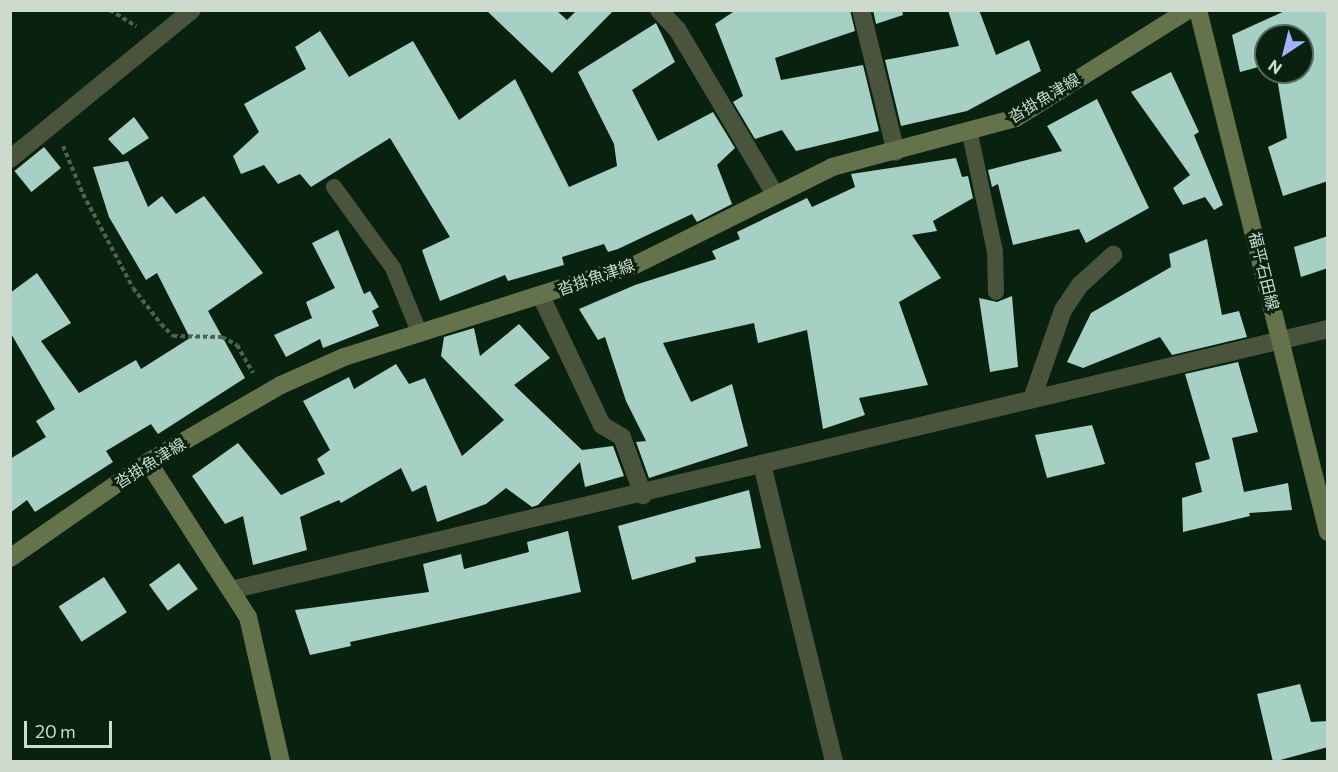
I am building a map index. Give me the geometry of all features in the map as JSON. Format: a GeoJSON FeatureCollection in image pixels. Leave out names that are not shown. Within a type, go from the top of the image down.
{"type":"FeatureCollection","features":[{"type":"Feature","properties":{"kind":"main road","name":"沓掛魚津線"},"geometry":{"type":"LineString","coordinates":[[10,558],[148,462],[266,394],[344,357],[637,264],[832,167],[970,134],[1016,118],[1188,10]]}},
{"type":"Feature","properties":{"kind":"main road","name":"福平石田線"},"geometry":{"type":"LineString","coordinates":[[1198,10],[1328,532]]}},
{"type":"Feature","properties":{"kind":"main road"},"geometry":{"type":"LineString","coordinates":[[148,462],[234,589],[248,617],[282,762]]}},
{"type":"Feature","properties":{"kind":"street"},"geometry":{"type":"LineString","coordinates":[[10,159],[192,10]]}},
{"type":"Feature","properties":{"kind":"street"},"geometry":{"type":"LineString","coordinates":[[659,10],[677,29],[775,194]]}},
{"type":"Feature","properties":{"kind":"street"},"geometry":{"type":"LineString","coordinates":[[861,10],[896,152]]}},
{"type":"Feature","properties":{"kind":"street"},"geometry":{"type":"LineString","coordinates":[[1032,399],[1064,310],[1080,285],[1113,255]]}},
{"type":"Feature","properties":{"kind":"street"},"geometry":{"type":"LineString","coordinates":[[541,296],[602,425],[622,437],[643,495]]}},
{"type":"Feature","properties":{"kind":"street"},"geometry":{"type":"LineString","coordinates":[[234,589],[643,495],[762,464],[1328,329]]}},
{"type":"Feature","properties":{"kind":"street"},"geometry":{"type":"LineString","coordinates":[[762,464],[834,762]]}},
{"type":"Feature","properties":{"kind":"lane"},"geometry":{"type":"LineString","coordinates":[[970,134],[995,252],[996,292]]}},
{"type":"Feature","properties":{"kind":"lane"},"geometry":{"type":"LineString","coordinates":[[334,188],[393,268],[420,334]]}},
{"type":"Feature","properties":{"kind":"path"},"geometry":{"type":"LineString","coordinates":[[54,124],[82,194],[133,288],[154,315],[173,336],[222,337],[237,345],[266,394]]}},
{"type":"Feature","properties":{"kind":"building"},"geometry":{"type":"Polygon","coordinates":[[[486,10],[556,10],[567,20],[577,10],[614,10],[552,73],[486,10]]]}},
{"type":"Feature","properties":{"kind":"building"},"geometry":{"type":"Polygon","coordinates":[[[736,10],[850,10],[855,31],[775,58],[781,80],[863,65],[879,131],[796,151],[782,130],[755,139],[733,102],[743,96],[715,24],[736,10]]]}},
{"type":"Feature","properties":{"kind":"building"},"geometry":{"type":"Polygon","coordinates":[[[873,10],[902,10],[903,15],[876,24],[873,10]]]}},
{"type":"Feature","properties":{"kind":"building"},"geometry":{"type":"Polygon","coordinates":[[[948,10],[979,10],[996,55],[1029,40],[1041,71],[967,111],[901,126],[885,60],[959,46],[948,10]]]}},
{"type":"Feature","properties":{"kind":"building"},"geometry":{"type":"Polygon","coordinates":[[[1287,10],[1328,10],[1328,181],[1283,196],[1268,147],[1287,138],[1278,84],[1314,84],[1314,24],[1256,24],[1287,10]]]}},
{"type":"Feature","properties":{"kind":"building"},"geometry":{"type":"Polygon","coordinates":[[[656,23],[675,62],[632,90],[658,141],[713,112],[735,148],[717,165],[732,204],[697,222],[692,214],[618,249],[608,252],[604,244],[562,257],[564,265],[508,281],[505,275],[440,301],[422,250],[450,237],[390,138],[311,187],[300,174],[278,184],[264,165],[241,174],[233,156],[259,132],[244,104],[306,69],[295,47],[320,31],[349,77],[413,41],[459,120],[515,79],[569,187],[617,166],[614,144],[578,72],[656,23]]]}},
{"type":"Feature","properties":{"kind":"building"},"geometry":{"type":"Polygon","coordinates":[[[1254,25],[1254,68],[1240,72],[1232,35],[1254,25]]]}},
{"type":"Feature","properties":{"kind":"building"},"geometry":{"type":"Polygon","coordinates":[[[1171,72],[1199,132],[1194,135],[1223,205],[1214,210],[1205,197],[1183,205],[1173,188],[1190,175],[1131,92],[1171,72]]]}},
{"type":"Feature","properties":{"kind":"building"},"geometry":{"type":"Polygon","coordinates":[[[1097,99],[1149,208],[1086,243],[1079,229],[1013,245],[998,184],[992,187],[988,170],[1062,151],[1047,126],[1097,99]]]}},
{"type":"Feature","properties":{"kind":"building"},"geometry":{"type":"Polygon","coordinates":[[[134,117],[149,138],[123,155],[108,139],[134,117]]]}},
{"type":"Feature","properties":{"kind":"building"},"geometry":{"type":"Polygon","coordinates":[[[44,147],[61,168],[31,192],[14,171],[44,147]]]}},
{"type":"Feature","properties":{"kind":"building"},"geometry":{"type":"Polygon","coordinates":[[[956,158],[962,177],[968,176],[973,198],[933,221],[937,231],[912,235],[941,278],[899,302],[928,385],[859,398],[865,415],[823,429],[807,330],[758,343],[754,323],[663,343],[691,402],[732,384],[748,446],[649,478],[636,442],[646,441],[626,401],[605,337],[598,340],[579,309],[635,285],[716,259],[712,251],[740,239],[737,232],[807,198],[812,207],[855,187],[851,174],[956,158]]]}},
{"type":"Feature","properties":{"kind":"building"},"geometry":{"type":"Polygon","coordinates":[[[128,161],[148,207],[162,196],[176,214],[204,196],[263,273],[208,311],[245,378],[158,434],[151,424],[106,451],[113,462],[35,512],[27,500],[10,513],[10,459],[46,437],[36,421],[55,409],[10,332],[10,293],[37,273],[71,323],[41,341],[79,393],[136,360],[141,369],[190,338],[157,273],[146,280],[109,217],[93,167],[128,161]]]}},
{"type":"Feature","properties":{"kind":"building"},"geometry":{"type":"Polygon","coordinates":[[[338,230],[364,294],[370,291],[379,307],[372,311],[379,326],[323,348],[320,339],[286,357],[274,335],[312,318],[306,302],[335,288],[312,243],[338,230]]]}},
{"type":"Feature","properties":{"kind":"building"},"geometry":{"type":"Polygon","coordinates":[[[1328,236],[1328,268],[1301,277],[1294,247],[1328,236]]]}},
{"type":"Feature","properties":{"kind":"building"},"geometry":{"type":"Polygon","coordinates":[[[1207,239],[1222,315],[1239,311],[1247,337],[1172,355],[1160,337],[1083,368],[1067,362],[1091,313],[1171,267],[1169,254],[1207,239]]]}},
{"type":"Feature","properties":{"kind":"building"},"geometry":{"type":"Polygon","coordinates":[[[1012,296],[1018,367],[990,372],[979,298],[997,302],[1012,296]]]}},
{"type":"Feature","properties":{"kind":"building"},"geometry":{"type":"Polygon","coordinates":[[[519,324],[550,358],[514,385],[582,450],[613,446],[624,476],[585,487],[580,462],[538,505],[532,507],[506,488],[486,504],[437,522],[426,485],[412,492],[401,468],[341,503],[339,500],[300,517],[307,550],[253,565],[243,516],[225,524],[192,476],[238,443],[281,495],[325,474],[317,459],[330,450],[303,401],[349,377],[354,389],[396,364],[409,384],[425,378],[462,456],[504,420],[441,356],[444,337],[474,328],[480,356],[519,324]]]}},
{"type":"Feature","properties":{"kind":"building"},"geometry":{"type":"Polygon","coordinates":[[[1238,362],[1258,432],[1232,438],[1244,492],[1288,483],[1292,510],[1249,513],[1250,516],[1183,532],[1182,498],[1202,492],[1195,463],[1210,459],[1185,374],[1238,362]]]}},
{"type":"Feature","properties":{"kind":"building"},"geometry":{"type":"Polygon","coordinates":[[[1092,425],[1105,464],[1047,478],[1035,435],[1092,425]]]}},
{"type":"Feature","properties":{"kind":"building"},"geometry":{"type":"Polygon","coordinates":[[[749,490],[761,548],[695,557],[696,562],[632,580],[618,526],[749,490]]]}},
{"type":"Feature","properties":{"kind":"building"},"geometry":{"type":"Polygon","coordinates":[[[568,531],[581,592],[350,642],[351,646],[310,655],[295,610],[429,592],[423,564],[461,554],[464,569],[529,552],[527,542],[568,531]]]}},
{"type":"Feature","properties":{"kind":"building"},"geometry":{"type":"Polygon","coordinates":[[[179,563],[198,589],[168,611],[149,585],[179,563]]]}},
{"type":"Feature","properties":{"kind":"building"},"geometry":{"type":"Polygon","coordinates":[[[104,577],[127,612],[82,642],[59,606],[104,577]]]}},
{"type":"Feature","properties":{"kind":"building"},"geometry":{"type":"Polygon","coordinates":[[[1300,684],[1311,722],[1328,721],[1328,747],[1273,762],[1257,694],[1300,684]]]}}]}
